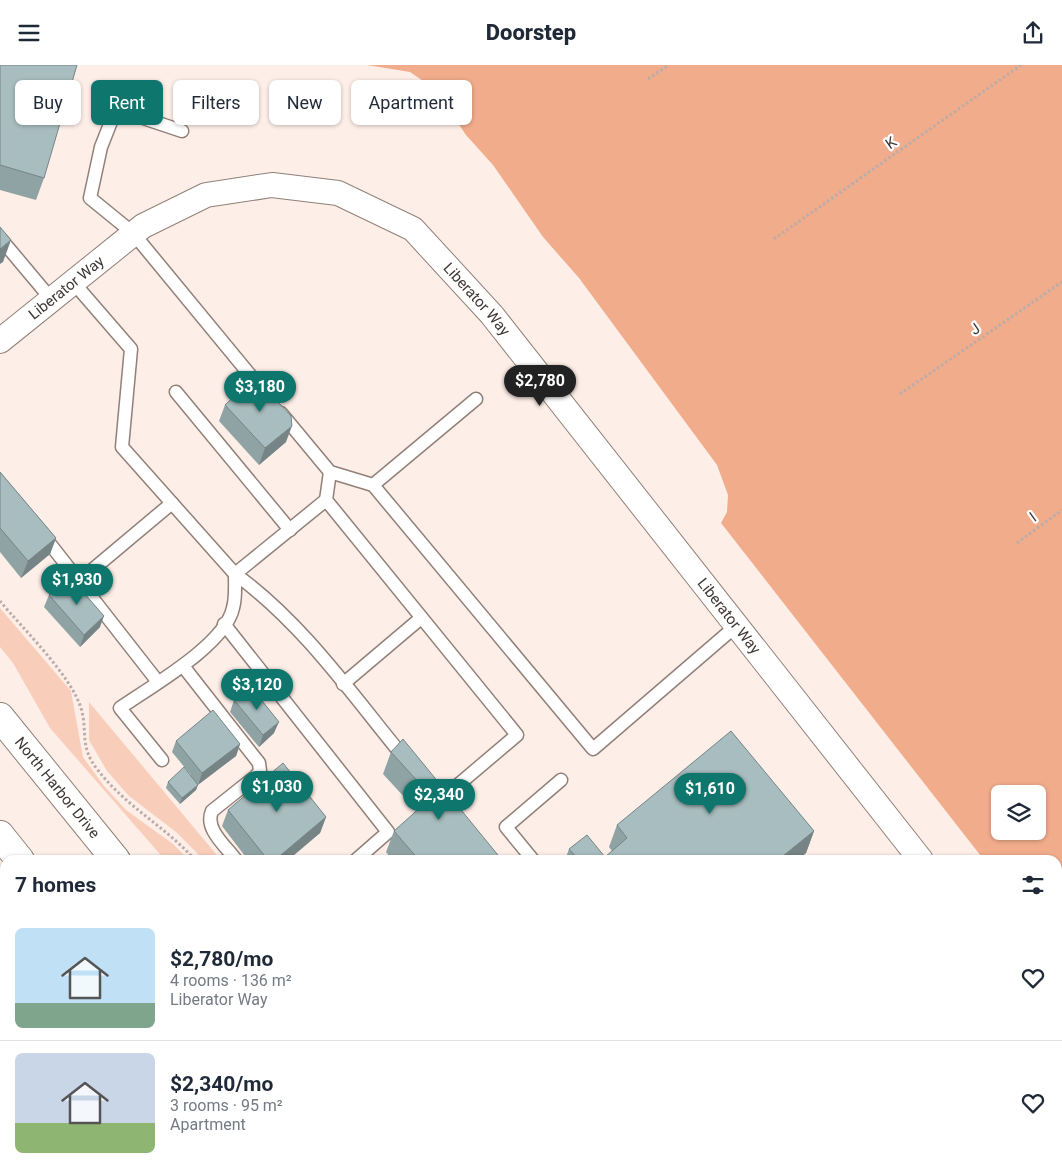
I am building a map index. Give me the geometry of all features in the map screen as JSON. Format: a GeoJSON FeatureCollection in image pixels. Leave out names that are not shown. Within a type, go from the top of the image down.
{"type":"FeatureCollection","features":[{"type":"Feature","properties":{"kind":"main road","name":"North Harbor Drive"},"geometry":{"type":"LineString","coordinates":[[0,717],[112,855]]}},
{"type":"Feature","properties":{"kind":"main road"},"geometry":{"type":"LineString","coordinates":[[0,835],[16,855]]}},
{"type":"Feature","properties":{"kind":"street","name":"Liberator Way"},"geometry":{"type":"LineString","coordinates":[[0,341],[133,233],[143,226],[206,195],[272,185],[338,193],[413,229],[492,315],[917,855]]}},
{"type":"Feature","properties":{"kind":"lane"},"geometry":{"type":"LineString","coordinates":[[182,131],[116,109],[101,147],[90,198],[133,233],[330,472],[373,485],[593,749],[736,626]]}},
{"type":"Feature","properties":{"kind":"lane"},"geometry":{"type":"LineString","coordinates":[[0,238],[52,300]]}},
{"type":"Feature","properties":{"kind":"lane"},"geometry":{"type":"LineString","coordinates":[[73,282],[131,349],[122,447],[235,574],[252,586],[290,621],[415,772]]}},
{"type":"Feature","properties":{"kind":"lane"},"geometry":{"type":"LineString","coordinates":[[176,392],[290,529]]}},
{"type":"Feature","properties":{"kind":"lane"},"geometry":{"type":"LineString","coordinates":[[373,485],[476,399]]}},
{"type":"Feature","properties":{"kind":"lane"},"geometry":{"type":"LineString","coordinates":[[162,760],[120,708],[197,656],[218,633],[233,610],[235,574],[326,500],[330,472]]}},
{"type":"Feature","properties":{"kind":"lane"},"geometry":{"type":"LineString","coordinates":[[326,500],[517,735],[439,801],[427,787]]}},
{"type":"Feature","properties":{"kind":"lane"},"geometry":{"type":"LineString","coordinates":[[79,581],[172,503]]}},
{"type":"Feature","properties":{"kind":"lane"},"geometry":{"type":"LineString","coordinates":[[36,526],[158,682]]}},
{"type":"Feature","properties":{"kind":"lane"},"geometry":{"type":"LineString","coordinates":[[343,684],[421,618]]}},
{"type":"Feature","properties":{"kind":"lane"},"geometry":{"type":"LineString","coordinates":[[224,624],[388,832],[362,855]]}},
{"type":"Feature","properties":{"kind":"lane"},"geometry":{"type":"LineString","coordinates":[[183,665],[260,763],[260,771],[256,776],[212,811],[209,817],[212,829],[232,855]]}},
{"type":"Feature","properties":{"kind":"lane"},"geometry":{"type":"LineString","coordinates":[[529,855],[506,827],[561,779]]}},
{"type":"Feature","properties":{"kind":"path"},"geometry":{"type":"LineString","coordinates":[[648,79],[669,65]]}},
{"type":"Feature","properties":{"kind":"path","name":"K"},"geometry":{"type":"LineString","coordinates":[[774,239],[1021,65]]}},
{"type":"Feature","properties":{"kind":"path","name":"J"},"geometry":{"type":"LineString","coordinates":[[900,394],[1062,282]]}},
{"type":"Feature","properties":{"kind":"path","name":"I"},"geometry":{"type":"LineString","coordinates":[[1017,543],[1062,511]]}},
{"type":"Feature","properties":{"kind":"path"},"geometry":{"type":"LineString","coordinates":[[0,601],[68,683],[81,708],[84,741],[96,768],[138,813],[190,855]]}},
{"type":"Feature","properties":{"kind":"shaded area"},"geometry":{"type":"Polygon","coordinates":[[[212,65],[1062,65],[1062,855],[976,855],[693,496],[397,131],[380,125],[472,125],[472,80],[351,80],[351,115],[341,111],[341,80],[269,80],[269,85],[259,82],[259,80],[254,80],[212,65]]]}},
{"type":"Feature","properties":{"kind":"shaded area"},"geometry":{"type":"Polygon","coordinates":[[[0,608],[71,691],[83,757],[104,786],[126,810],[173,844],[184,855],[161,855],[50,728],[13,663],[0,647],[0,608]]]}},
{"type":"Feature","properties":{"kind":"shaded area"},"geometry":{"type":"Polygon","coordinates":[[[89,702],[217,855],[199,855],[176,832],[129,796],[107,771],[89,740],[89,702]]]}},
{"type":"Feature","properties":{"kind":"pier"},"geometry":{"type":"Polygon","coordinates":[[[209,65],[367,65],[410,72],[422,80],[351,80],[351,117],[341,113],[341,80],[269,80],[269,87],[259,83],[259,80],[250,80],[209,65]]]}},
{"type":"Feature","properties":{"kind":"pier"},"geometry":{"type":"Polygon","coordinates":[[[374,125],[459,125],[493,165],[543,237],[579,278],[717,465],[728,495],[727,512],[721,523],[980,855],[973,855],[691,498],[396,133],[374,125]]]}},
{"type":"Feature","properties":{"kind":"building"},"geometry":{"type":"Polygon","coordinates":[[[0,65],[77,65],[73,80],[15,80],[15,125],[59,125],[44,178],[0,165],[0,65]]]}},
{"type":"Feature","properties":{"kind":"building"},"geometry":{"type":"Polygon","coordinates":[[[0,227],[11,240],[0,249],[0,227]]]}},
{"type":"Feature","properties":{"kind":"building"},"geometry":{"type":"Polygon","coordinates":[[[255,377],[291,416],[292,426],[265,448],[225,405],[255,377]]]}},
{"type":"Feature","properties":{"kind":"building"},"geometry":{"type":"Polygon","coordinates":[[[0,472],[56,538],[28,561],[0,528],[0,472]]]}},
{"type":"Feature","properties":{"kind":"building"},"geometry":{"type":"Polygon","coordinates":[[[69,576],[104,616],[84,635],[49,595],[69,576]]]}},
{"type":"Feature","properties":{"kind":"building"},"geometry":{"type":"Polygon","coordinates":[[[251,687],[279,722],[263,735],[234,700],[251,687]]]}},
{"type":"Feature","properties":{"kind":"building"},"geometry":{"type":"Polygon","coordinates":[[[213,710],[240,744],[202,773],[176,741],[213,710]]]}},
{"type":"Feature","properties":{"kind":"building"},"geometry":{"type":"Polygon","coordinates":[[[731,731],[814,831],[784,855],[607,855],[627,838],[617,825],[731,731]]]}},
{"type":"Feature","properties":{"kind":"building"},"geometry":{"type":"Polygon","coordinates":[[[403,739],[498,855],[415,855],[394,831],[432,797],[391,752],[403,739]]]}},
{"type":"Feature","properties":{"kind":"building"},"geometry":{"type":"Polygon","coordinates":[[[283,763],[326,817],[281,855],[264,855],[228,810],[283,763]]]}},
{"type":"Feature","properties":{"kind":"building"},"geometry":{"type":"Polygon","coordinates":[[[184,767],[198,785],[182,798],[168,782],[184,767]]]}},
{"type":"Feature","properties":{"kind":"building"},"geometry":{"type":"Polygon","coordinates":[[[587,835],[603,855],[574,855],[569,849],[587,835]]]}}]}
